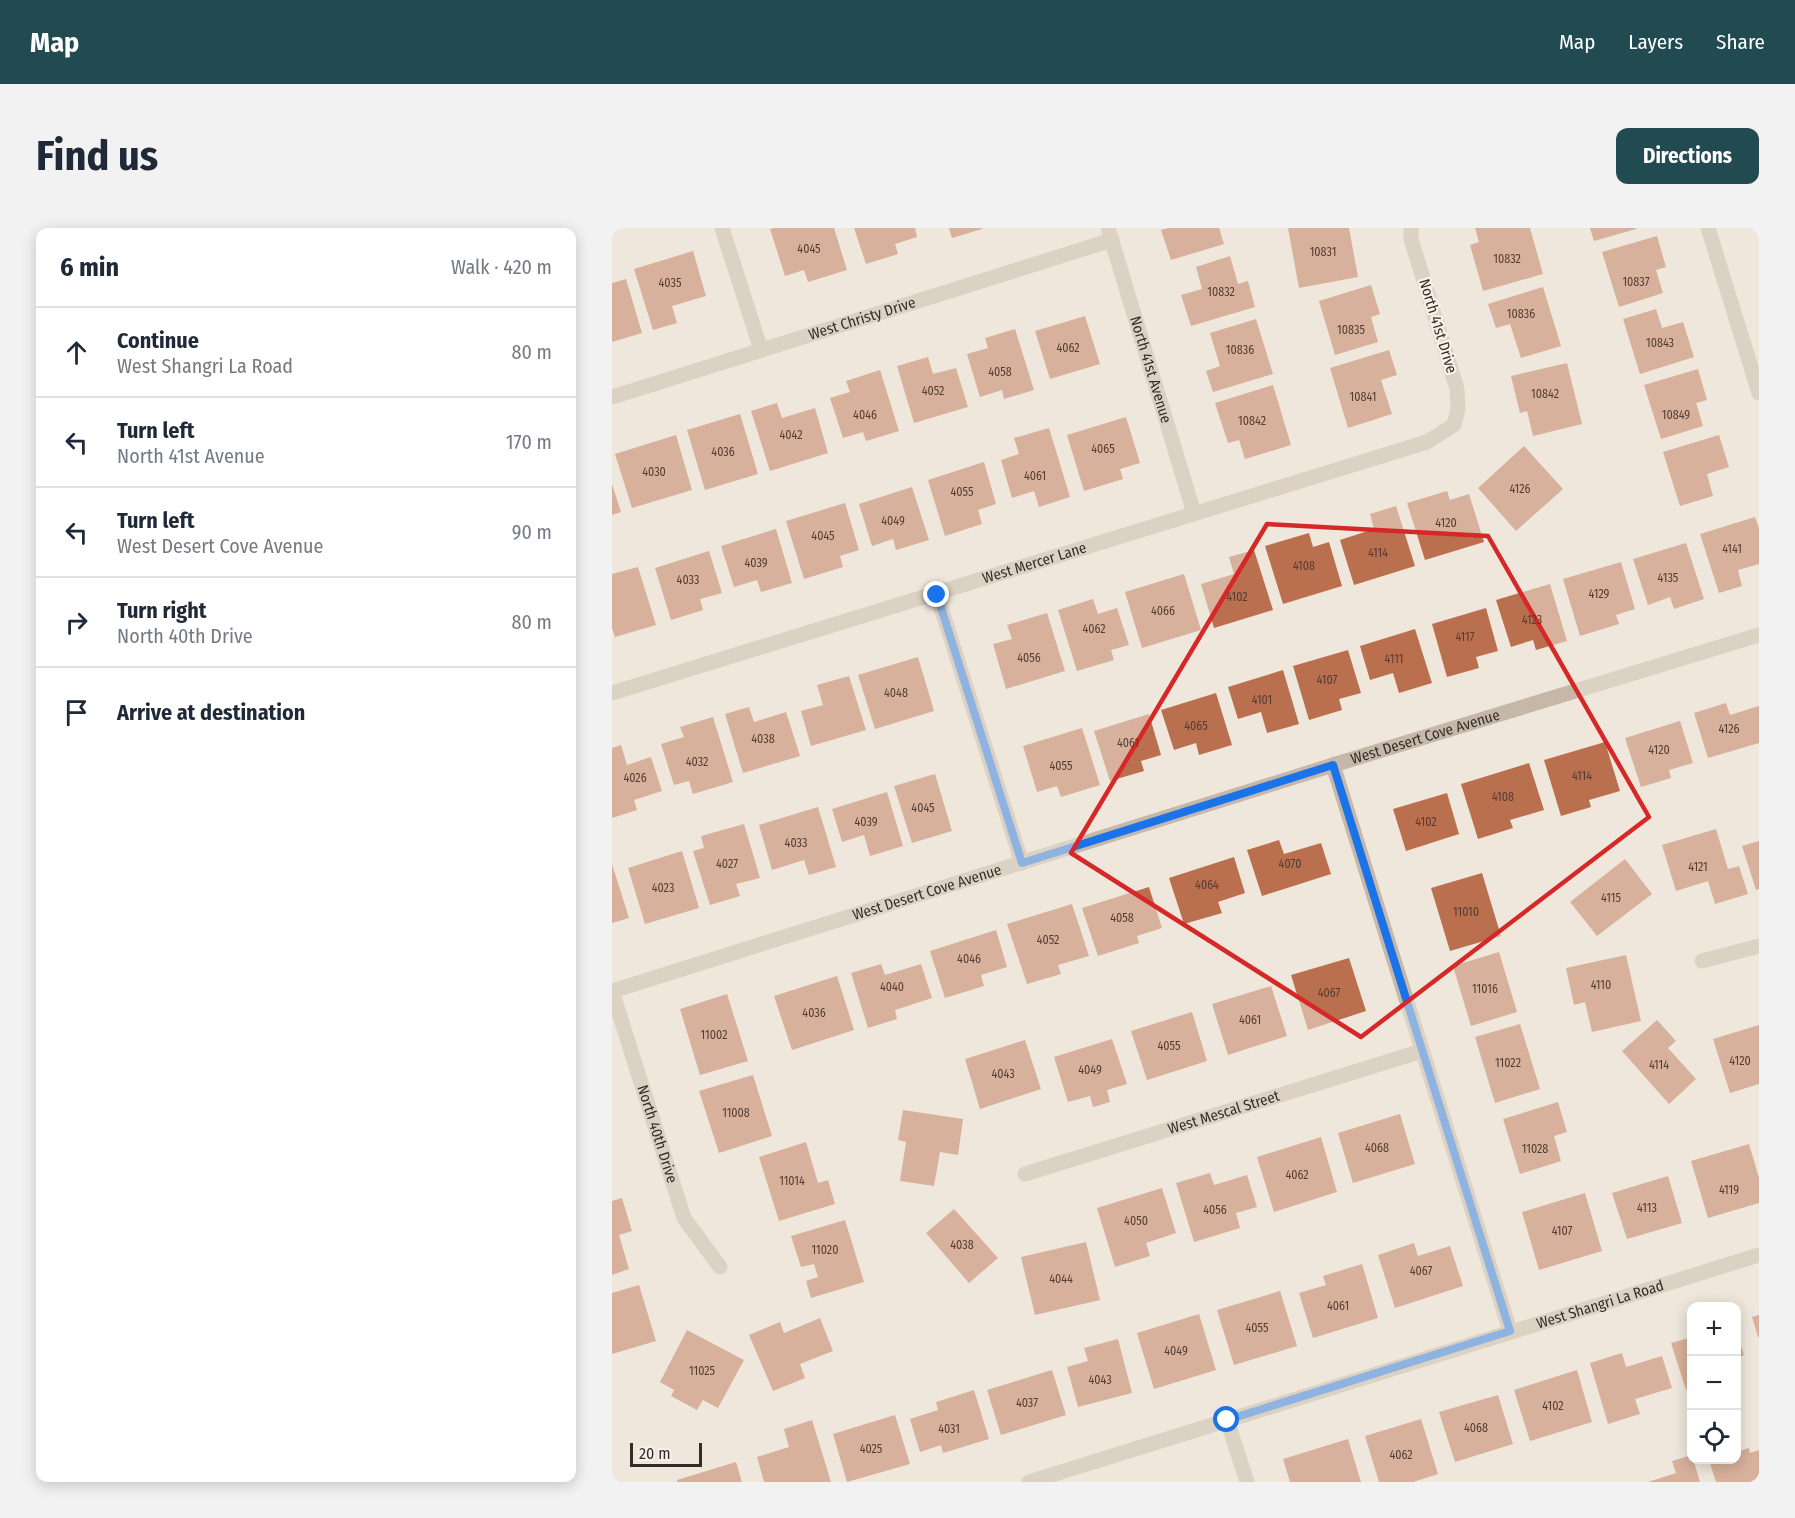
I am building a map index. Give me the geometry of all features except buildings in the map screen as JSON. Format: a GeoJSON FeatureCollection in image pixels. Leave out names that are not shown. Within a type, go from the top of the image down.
{"type":"FeatureCollection","features":[{"type":"Feature","properties":{"kind":"street"},"geometry":{"type":"LineString","coordinates":[[722,228],[761,350]]}},
{"type":"Feature","properties":{"kind":"street","name":"North 41st Drive"},"geometry":{"type":"LineString","coordinates":[[1411,228],[1411,239],[1457,389],[1458,409],[1454,425]]}},
{"type":"Feature","properties":{"kind":"street"},"geometry":{"type":"LineString","coordinates":[[1708,228],[1759,393]]}},
{"type":"Feature","properties":{"kind":"street","name":"West Christy Drive"},"geometry":{"type":"LineString","coordinates":[[612,397],[1110,234]]}},
{"type":"Feature","properties":{"kind":"street","name":"North 41st Avenue"},"geometry":{"type":"LineString","coordinates":[[1110,234],[1194,513]]}},
{"type":"Feature","properties":{"kind":"street","name":"West Mercer Lane"},"geometry":{"type":"LineString","coordinates":[[612,693],[937,595],[1427,442],[1454,425]]}},
{"type":"Feature","properties":{"kind":"street"},"geometry":{"type":"LineString","coordinates":[[937,595],[1022,863]]}},
{"type":"Feature","properties":{"kind":"street","name":"West Desert Cove Avenue"},"geometry":{"type":"LineString","coordinates":[[612,991],[1333,765],[1759,635]]}},
{"type":"Feature","properties":{"kind":"street"},"geometry":{"type":"LineString","coordinates":[[1333,765],[1510,1331]]}},
{"type":"Feature","properties":{"kind":"street"},"geometry":{"type":"LineString","coordinates":[[1702,961],[1759,946]]}},
{"type":"Feature","properties":{"kind":"street","name":"North 40th Drive"},"geometry":{"type":"LineString","coordinates":[[612,991],[684,1218],[720,1267]]}},
{"type":"Feature","properties":{"kind":"street","name":"West Mescal Street"},"geometry":{"type":"LineString","coordinates":[[1025,1174],[1422,1051]]}},
{"type":"Feature","properties":{"kind":"street","name":"West Shangri La Road"},"geometry":{"type":"LineString","coordinates":[[1029,1482],[1759,1255]]}},
{"type":"Feature","properties":{"kind":"street"},"geometry":{"type":"LineString","coordinates":[[1227,1420],[1247,1482]]}},
{"type":"Feature","properties":{"kind":"highlighted area"},"geometry":{"type":"Polygon","coordinates":[[[1267,524],[1488,536],[1649,817],[1361,1037],[1071,853],[1267,524]]]}},
{"type":"Feature","properties":{"kind":"route"},"geometry":{"type":"LineString","coordinates":[[937,595],[1022,863],[1333,765],[1510,1331],[1227,1420]]}}]}
